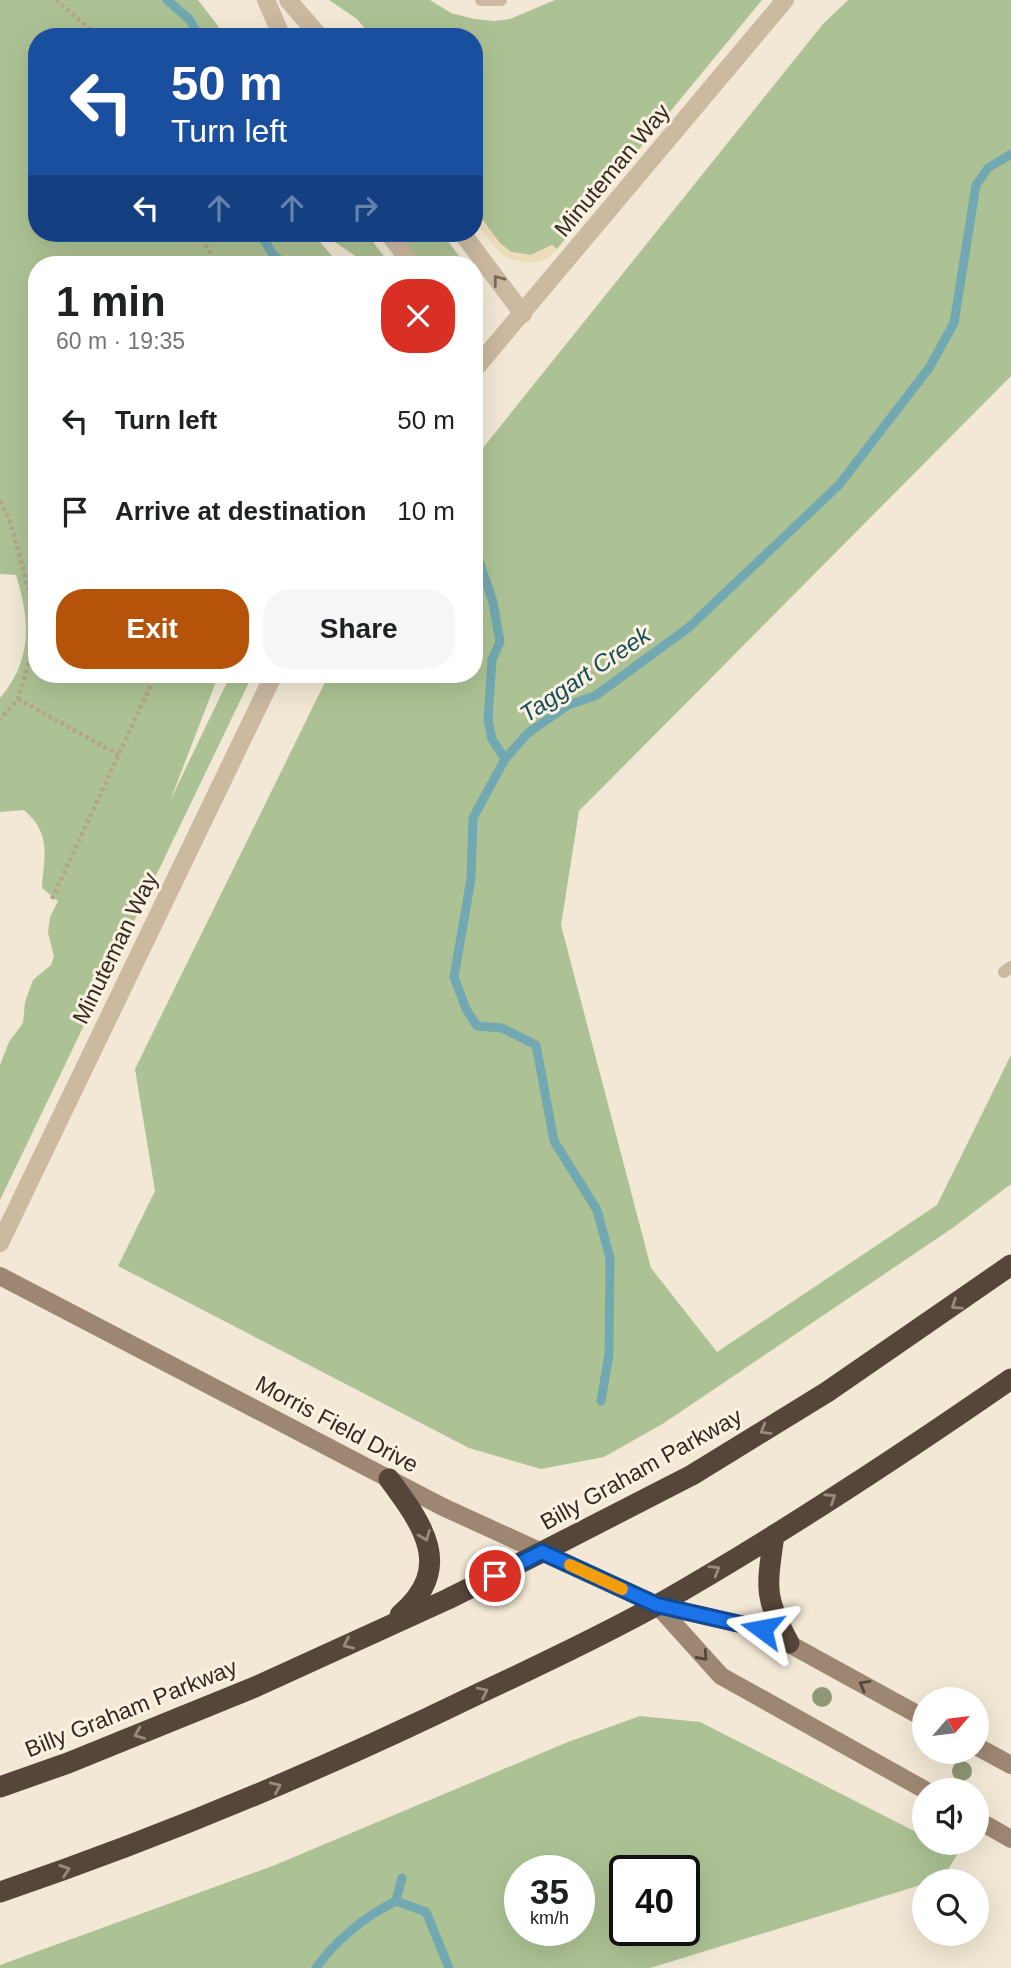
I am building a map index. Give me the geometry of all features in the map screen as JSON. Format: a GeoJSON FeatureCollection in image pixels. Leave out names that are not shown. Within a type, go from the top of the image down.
{"type":"FeatureCollection","features":[{"type":"Feature","properties":{"kind":"highway","name":"Billy Graham Parkway"},"geometry":{"type":"LineString","coordinates":[[0,1787],[68,1763],[255,1687],[542,1552],[692,1475],[805,1406],[1011,1265]]}},
{"type":"Feature","properties":{"kind":"highway"},"geometry":{"type":"LineString","coordinates":[[0,1892],[78,1866],[240,1803],[406,1730],[657,1605],[774,1535],[1011,1379]]}},
{"type":"Feature","properties":{"kind":"highway"},"geometry":{"type":"LineString","coordinates":[[387,1627],[417,1600],[427,1580],[430,1549],[416,1516],[388,1479]]}},
{"type":"Feature","properties":{"kind":"highway"},"geometry":{"type":"LineString","coordinates":[[774,1535],[768,1597],[789,1643]]}},
{"type":"Feature","properties":{"kind":"street"},"geometry":{"type":"LineString","coordinates":[[266,0],[278,28]]}},
{"type":"Feature","properties":{"kind":"street"},"geometry":{"type":"LineString","coordinates":[[288,0],[312,28]]}},
{"type":"Feature","properties":{"kind":"street","name":"Minuteman Way"},"geometry":{"type":"LineString","coordinates":[[483,355],[523,314],[785,0]]}},
{"type":"Feature","properties":{"kind":"street"},"geometry":{"type":"LineString","coordinates":[[395,242],[406,256]]}},
{"type":"Feature","properties":{"kind":"street"},"geometry":{"type":"LineString","coordinates":[[469,242],[479,256]]}},
{"type":"Feature","properties":{"kind":"street"},"geometry":{"type":"LineString","coordinates":[[483,261],[523,314]]}},
{"type":"Feature","properties":{"kind":"street","name":"Minuteman Way"},"geometry":{"type":"LineString","coordinates":[[0,1243],[270,683]]}},
{"type":"Feature","properties":{"kind":"street","name":"Morris Field Drive"},"geometry":{"type":"LineString","coordinates":[[0,1276],[388,1479],[657,1605],[762,1629],[912,1711]]}},
{"type":"Feature","properties":{"kind":"street","name":"Morris Field Drive"},"geometry":{"type":"LineString","coordinates":[[657,1605],[721,1676],[912,1783]]}},
{"type":"Feature","properties":{"kind":"street"},"geometry":{"type":"LineString","coordinates":[[989,1753],[1011,1765]]}},
{"type":"Feature","properties":{"kind":"street"},"geometry":{"type":"LineString","coordinates":[[989,1826],[1011,1839]]}},
{"type":"Feature","properties":{"kind":"lane"},"geometry":{"type":"LineString","coordinates":[[481,0],[501,0]]}},
{"type":"Feature","properties":{"kind":"path"},"geometry":{"type":"LineString","coordinates":[[56,0],[89,28]]}},
{"type":"Feature","properties":{"kind":"path"},"geometry":{"type":"LineString","coordinates":[[0,502],[9,521],[28,588]]}},
{"type":"Feature","properties":{"kind":"path"},"geometry":{"type":"LineString","coordinates":[[0,719],[18,699],[28,665]]}},
{"type":"Feature","properties":{"kind":"path"},"geometry":{"type":"LineString","coordinates":[[52,899],[152,683]]}},
{"type":"Feature","properties":{"kind":"path"},"geometry":{"type":"LineString","coordinates":[[18,699],[119,755]]}},
{"type":"Feature","properties":{"kind":"green space"},"geometry":{"type":"Polygon","coordinates":[[[0,0],[198,0],[219,28],[28,28],[28,242],[320,242],[332,256],[28,256],[28,683],[216,683],[170,801],[227,683],[249,683],[0,1200],[0,1065],[9,1042],[23,1023],[25,1002],[33,980],[51,965],[54,957],[48,933],[50,917],[58,901],[42,888],[45,855],[39,828],[24,810],[0,812],[0,698],[18,669],[26,639],[26,623],[16,575],[0,574],[0,0]]]}},
{"type":"Feature","properties":{"kind":"green space"},"geometry":{"type":"Polygon","coordinates":[[[329,0],[430,0],[451,13],[495,21],[510,19],[555,0],[762,0],[557,249],[552,245],[531,255],[511,252],[500,244],[483,220],[483,28],[364,28],[357,19],[329,0]]]}},
{"type":"Feature","properties":{"kind":"green space"},"geometry":{"type":"Polygon","coordinates":[[[848,0],[1011,0],[1011,376],[579,811],[561,925],[651,1268],[717,1352],[937,1205],[1011,1055],[1011,1184],[954,1227],[664,1423],[604,1457],[541,1469],[469,1448],[118,1266],[155,1191],[135,1069],[325,683],[483,683],[483,448],[823,24],[848,0]]]}},
{"type":"Feature","properties":{"kind":"green space"},"geometry":{"type":"Polygon","coordinates":[[[335,242],[373,242],[384,256],[355,256],[335,242]]]}},
{"type":"Feature","properties":{"kind":"green space"},"geometry":{"type":"Polygon","coordinates":[[[406,242],[449,242],[459,256],[417,256],[406,242]]]}},
{"type":"Feature","properties":{"kind":"green space"},"geometry":{"type":"Polygon","coordinates":[[[640,1716],[700,1722],[912,1830],[912,1855],[957,1855],[948,1869],[912,1869],[912,1888],[650,1968],[0,1968],[0,1965],[275,1865],[568,1742],[640,1716]]]}},
{"type":"Feature","properties":{"kind":"shaded area"},"geometry":{"type":"Polygon","coordinates":[[[483,221],[500,243],[511,252],[531,255],[552,245],[557,249],[548,258],[529,263],[509,259],[498,251],[483,232],[483,221]]]}},
{"type":"Feature","properties":{"kind":"waterway"},"geometry":{"type":"LineString","coordinates":[[167,0],[189,19],[194,28]]}},
{"type":"Feature","properties":{"kind":"waterway","name":"Taggart Creek"},"geometry":{"type":"LineString","coordinates":[[601,1401],[609,1354],[610,1258],[597,1210],[554,1141],[536,1045],[502,1028],[477,1026],[466,1009],[454,977],[471,879],[473,818],[505,759],[528,733],[568,705],[595,696],[688,628],[839,485],[929,368],[954,323],[976,185],[988,168],[1011,154]]}},
{"type":"Feature","properties":{"kind":"waterway"},"geometry":{"type":"LineString","coordinates":[[265,242],[274,256]]}},
{"type":"Feature","properties":{"kind":"waterway"},"geometry":{"type":"LineString","coordinates":[[483,573],[493,602],[500,642],[492,660],[488,720],[492,739],[505,759]]}},
{"type":"Feature","properties":{"kind":"waterway","name":"Taggart Creek"},"geometry":{"type":"LineString","coordinates":[[316,1968],[352,1930],[396,1901],[402,1878]]}},
{"type":"Feature","properties":{"kind":"waterway"},"geometry":{"type":"LineString","coordinates":[[396,1901],[426,1912],[449,1968]]}},
{"type":"Feature","properties":{"kind":"slow traffic"},"geometry":{"type":"LineString","coordinates":[[570,1565],[622,1589]]}},
{"type":"Feature","properties":{"kind":"route"},"geometry":{"type":"LineString","coordinates":[[495,1576],[542,1552],[657,1605],[762,1629]]}}]}
